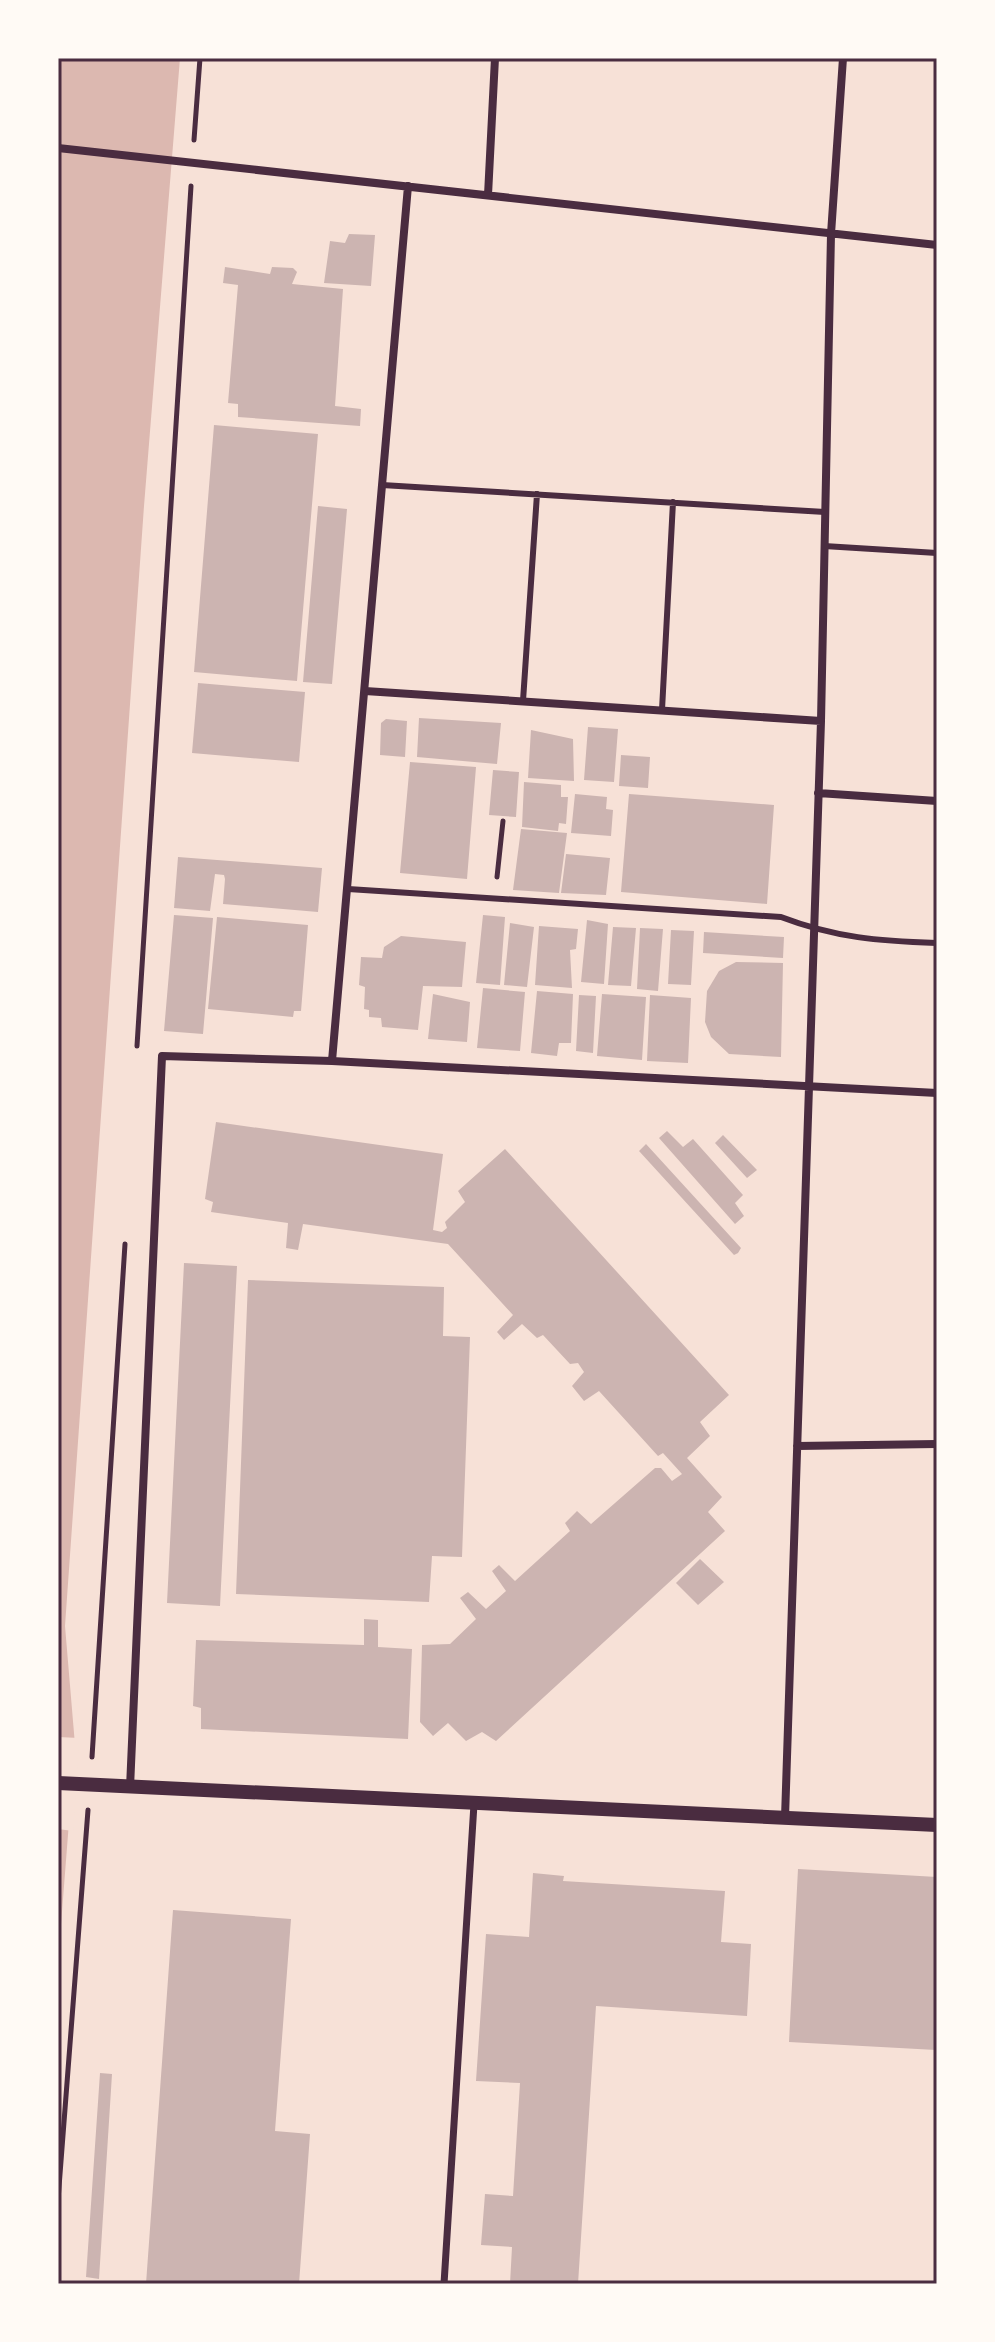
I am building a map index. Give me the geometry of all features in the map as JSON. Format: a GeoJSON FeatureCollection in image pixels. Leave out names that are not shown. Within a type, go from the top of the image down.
{"type":"FeatureCollection","features":[{"type":"Feature","properties":{"kind":"street"},"geometry":{"type":"LineString","coordinates":[[488,195],[495,58]]}},
{"type":"Feature","properties":{"kind":"street"},"geometry":{"type":"LineString","coordinates":[[785,1819],[821,721],[831,234],[843,58]]}},
{"type":"Feature","properties":{"kind":"street"},"geometry":{"type":"LineString","coordinates":[[58,148],[937,245]]}},
{"type":"Feature","properties":{"kind":"street"},"geometry":{"type":"LineString","coordinates":[[332,1061],[408,186]]}},
{"type":"Feature","properties":{"kind":"street"},"geometry":{"type":"LineString","coordinates":[[365,691],[821,721]]}},
{"type":"Feature","properties":{"kind":"street"},"geometry":{"type":"LineString","coordinates":[[818,793],[937,801]]}},
{"type":"Feature","properties":{"kind":"street"},"geometry":{"type":"LineString","coordinates":[[130,1788],[162,1056],[332,1061],[937,1093]]}},
{"type":"Feature","properties":{"kind":"street"},"geometry":{"type":"LineString","coordinates":[[797,1446],[937,1444]]}},
{"type":"Feature","properties":{"kind":"street"},"geometry":{"type":"LineString","coordinates":[[58,1783],[937,1825]]}},
{"type":"Feature","properties":{"kind":"street"},"geometry":{"type":"LineString","coordinates":[[444,2284],[474,1804]]}},
{"type":"Feature","properties":{"kind":"lane"},"geometry":{"type":"LineString","coordinates":[[382,485],[825,512]]}},
{"type":"Feature","properties":{"kind":"lane"},"geometry":{"type":"LineString","coordinates":[[523,701],[537,494]]}},
{"type":"Feature","properties":{"kind":"lane"},"geometry":{"type":"LineString","coordinates":[[662,710],[673,502]]}},
{"type":"Feature","properties":{"kind":"lane"},"geometry":{"type":"LineString","coordinates":[[824,546],[937,553]]}},
{"type":"Feature","properties":{"kind":"lane"},"geometry":{"type":"LineString","coordinates":[[348,889],[781,917],[813,929],[862,941],[937,943]]}},
{"type":"Feature","properties":{"kind":"path"},"geometry":{"type":"LineString","coordinates":[[495,898],[503,821]]}},
{"type":"Feature","properties":{"kind":"shaded area"},"geometry":{"type":"Polygon","coordinates":[[[58,58],[180,58],[144,506],[65,1626],[75,1745],[58,1963],[58,58]]]}},
{"type":"Feature","properties":{"kind":"pier"},"geometry":{"type":"Polygon","coordinates":[[[58,1737],[79,1738],[73,1831],[58,1829],[58,1737]]]}},
{"type":"Feature","properties":{"kind":"building"},"geometry":{"type":"Polygon","coordinates":[[[349,234],[375,235],[371,286],[324,283],[330,241],[345,243],[349,234]]]}},
{"type":"Feature","properties":{"kind":"building"},"geometry":{"type":"Polygon","coordinates":[[[225,267],[270,274],[272,267],[293,268],[297,272],[292,284],[343,289],[335,406],[361,409],[360,426],[238,417],[238,404],[228,403],[238,285],[223,283],[225,267]]]}},
{"type":"Feature","properties":{"kind":"building"},"geometry":{"type":"Polygon","coordinates":[[[214,425],[318,434],[297,681],[194,672],[214,425]]]}},
{"type":"Feature","properties":{"kind":"building"},"geometry":{"type":"Polygon","coordinates":[[[318,506],[347,509],[332,684],[303,682],[318,506]]]}},
{"type":"Feature","properties":{"kind":"building"},"geometry":{"type":"Polygon","coordinates":[[[198,683],[305,692],[299,762],[192,753],[198,683]]]}},
{"type":"Feature","properties":{"kind":"building"},"geometry":{"type":"Polygon","coordinates":[[[419,718],[501,723],[497,764],[417,757],[419,718]]]}},
{"type":"Feature","properties":{"kind":"building"},"geometry":{"type":"Polygon","coordinates":[[[386,719],[407,721],[405,757],[380,755],[381,723],[386,719]]]}},
{"type":"Feature","properties":{"kind":"building"},"geometry":{"type":"Polygon","coordinates":[[[588,727],[618,729],[614,782],[584,780],[588,727]]]}},
{"type":"Feature","properties":{"kind":"building"},"geometry":{"type":"Polygon","coordinates":[[[531,730],[573,739],[574,781],[528,778],[531,730]]]}},
{"type":"Feature","properties":{"kind":"building"},"geometry":{"type":"Polygon","coordinates":[[[621,755],[650,757],[648,788],[619,786],[621,755]]]}},
{"type":"Feature","properties":{"kind":"building"},"geometry":{"type":"Polygon","coordinates":[[[410,762],[476,767],[467,879],[400,873],[410,762]]]}},
{"type":"Feature","properties":{"kind":"building"},"geometry":{"type":"Polygon","coordinates":[[[493,770],[519,772],[516,817],[489,815],[493,770]]]}},
{"type":"Feature","properties":{"kind":"building"},"geometry":{"type":"Polygon","coordinates":[[[524,782],[561,785],[561,797],[568,797],[566,824],[559,823],[558,831],[522,827],[524,782]]]}},
{"type":"Feature","properties":{"kind":"building"},"geometry":{"type":"Polygon","coordinates":[[[575,794],[607,797],[606,809],[613,810],[611,836],[571,833],[575,794]]]}},
{"type":"Feature","properties":{"kind":"building"},"geometry":{"type":"Polygon","coordinates":[[[629,794],[774,805],[767,904],[621,892],[629,794]]]}},
{"type":"Feature","properties":{"kind":"building"},"geometry":{"type":"Polygon","coordinates":[[[521,829],[567,833],[559,893],[513,890],[521,829]]]}},
{"type":"Feature","properties":{"kind":"building"},"geometry":{"type":"Polygon","coordinates":[[[566,854],[610,858],[606,895],[561,893],[566,854]]]}},
{"type":"Feature","properties":{"kind":"building"},"geometry":{"type":"Polygon","coordinates":[[[178,857],[322,868],[318,912],[223,904],[224,875],[215,874],[210,911],[174,908],[178,857]]]}},
{"type":"Feature","properties":{"kind":"building"},"geometry":{"type":"Polygon","coordinates":[[[174,915],[213,918],[203,1034],[164,1031],[174,915]]]}},
{"type":"Feature","properties":{"kind":"building"},"geometry":{"type":"Polygon","coordinates":[[[483,915],[505,917],[500,985],[476,983],[483,915]]]}},
{"type":"Feature","properties":{"kind":"building"},"geometry":{"type":"Polygon","coordinates":[[[217,917],[308,925],[301,1011],[294,1011],[293,1017],[208,1009],[217,917]]]}},
{"type":"Feature","properties":{"kind":"building"},"geometry":{"type":"Polygon","coordinates":[[[587,920],[608,924],[604,984],[581,982],[587,920]]]}},
{"type":"Feature","properties":{"kind":"building"},"geometry":{"type":"Polygon","coordinates":[[[510,923],[534,927],[527,987],[504,985],[510,923]]]}},
{"type":"Feature","properties":{"kind":"building"},"geometry":{"type":"Polygon","coordinates":[[[539,926],[578,929],[576,949],[570,950],[572,988],[535,985],[539,926]]]}},
{"type":"Feature","properties":{"kind":"building"},"geometry":{"type":"Polygon","coordinates":[[[613,927],[636,928],[631,986],[608,985],[613,927]]]}},
{"type":"Feature","properties":{"kind":"building"},"geometry":{"type":"Polygon","coordinates":[[[640,928],[663,929],[658,991],[637,989],[640,928]]]}},
{"type":"Feature","properties":{"kind":"building"},"geometry":{"type":"Polygon","coordinates":[[[671,930],[694,931],[691,985],[668,984],[671,930]]]}},
{"type":"Feature","properties":{"kind":"building"},"geometry":{"type":"Polygon","coordinates":[[[704,932],[784,937],[783,958],[703,953],[704,932]]]}},
{"type":"Feature","properties":{"kind":"building"},"geometry":{"type":"Polygon","coordinates":[[[401,936],[466,942],[462,987],[423,986],[418,1030],[382,1027],[381,1018],[369,1017],[369,1010],[364,1009],[365,987],[359,985],[361,957],[382,958],[384,947],[401,936]]]}},
{"type":"Feature","properties":{"kind":"building"},"geometry":{"type":"Polygon","coordinates":[[[736,962],[783,963],[781,1057],[729,1054],[711,1037],[705,1022],[707,991],[719,971],[736,962]]]}},
{"type":"Feature","properties":{"kind":"building"},"geometry":{"type":"Polygon","coordinates":[[[483,988],[525,992],[520,1051],[477,1048],[483,988]]]}},
{"type":"Feature","properties":{"kind":"building"},"geometry":{"type":"Polygon","coordinates":[[[537,991],[573,994],[571,1043],[559,1043],[557,1056],[531,1053],[537,991]]]}},
{"type":"Feature","properties":{"kind":"building"},"geometry":{"type":"Polygon","coordinates":[[[433,994],[470,1002],[467,1042],[428,1039],[433,994]]]}},
{"type":"Feature","properties":{"kind":"building"},"geometry":{"type":"Polygon","coordinates":[[[602,994],[646,997],[642,1060],[597,1056],[602,994]]]}},
{"type":"Feature","properties":{"kind":"building"},"geometry":{"type":"Polygon","coordinates":[[[579,995],[596,996],[593,1053],[576,1051],[579,995]]]}},
{"type":"Feature","properties":{"kind":"building"},"geometry":{"type":"Polygon","coordinates":[[[650,995],[691,998],[688,1063],[647,1061],[650,995]]]}},
{"type":"Feature","properties":{"kind":"building"},"geometry":{"type":"Polygon","coordinates":[[[216,1122],[443,1154],[433,1230],[442,1232],[447,1228],[445,1222],[465,1202],[458,1191],[505,1149],[729,1395],[700,1422],[710,1436],[687,1458],[722,1497],[708,1512],[725,1531],[496,1741],[482,1732],[466,1741],[448,1723],[433,1736],[420,1722],[422,1645],[450,1644],[476,1619],[460,1598],[468,1592],[486,1609],[506,1591],[492,1571],[499,1565],[515,1581],[570,1531],[565,1523],[577,1511],[591,1524],[655,1468],[661,1468],[672,1481],[682,1474],[663,1453],[658,1456],[599,1391],[584,1401],[572,1386],[584,1372],[578,1363],[570,1364],[543,1335],[537,1338],[522,1324],[504,1340],[497,1332],[513,1315],[448,1244],[303,1224],[298,1250],[286,1248],[288,1223],[211,1212],[213,1202],[205,1199],[216,1122]]]}},
{"type":"Feature","properties":{"kind":"building"},"geometry":{"type":"Polygon","coordinates":[[[667,1131],[683,1147],[693,1139],[743,1195],[735,1203],[744,1216],[735,1224],[659,1138],[667,1131]]]}},
{"type":"Feature","properties":{"kind":"building"},"geometry":{"type":"Polygon","coordinates":[[[723,1135],[757,1170],[747,1178],[715,1143],[723,1135]]]}},
{"type":"Feature","properties":{"kind":"building"},"geometry":{"type":"Polygon","coordinates":[[[646,1144],[741,1248],[738,1253],[734,1255],[639,1151],[646,1144]]]}},
{"type":"Feature","properties":{"kind":"building"},"geometry":{"type":"Polygon","coordinates":[[[184,1263],[237,1266],[220,1606],[167,1603],[184,1263]]]}},
{"type":"Feature","properties":{"kind":"building"},"geometry":{"type":"Polygon","coordinates":[[[248,1280],[444,1287],[443,1336],[470,1337],[462,1557],[432,1556],[429,1602],[236,1594],[248,1280]]]}},
{"type":"Feature","properties":{"kind":"building"},"geometry":{"type":"Polygon","coordinates":[[[700,1559],[724,1582],[698,1605],[676,1583],[700,1559]]]}},
{"type":"Feature","properties":{"kind":"building"},"geometry":{"type":"Polygon","coordinates":[[[364,1619],[378,1620],[378,1647],[412,1649],[408,1739],[201,1729],[201,1708],[193,1706],[196,1640],[364,1645],[364,1619]]]}},
{"type":"Feature","properties":{"kind":"building"},"geometry":{"type":"Polygon","coordinates":[[[798,1869],[937,1877],[936,2050],[789,2042],[798,1869]]]}},
{"type":"Feature","properties":{"kind":"building"},"geometry":{"type":"Polygon","coordinates":[[[533,1873],[564,1876],[563,1881],[725,1891],[721,1942],[751,1944],[747,2016],[596,2006],[578,2284],[510,2284],[512,2247],[481,2245],[485,2194],[513,2196],[520,2083],[476,2081],[486,1934],[529,1937],[533,1873]]]}},
{"type":"Feature","properties":{"kind":"building"},"geometry":{"type":"Polygon","coordinates":[[[173,1910],[291,1919],[275,2131],[310,2134],[299,2284],[146,2284],[173,1910]]]}},
{"type":"Feature","properties":{"kind":"building"},"geometry":{"type":"Polygon","coordinates":[[[100,2073],[112,2074],[99,2279],[86,2277],[100,2073]]]}}]}
